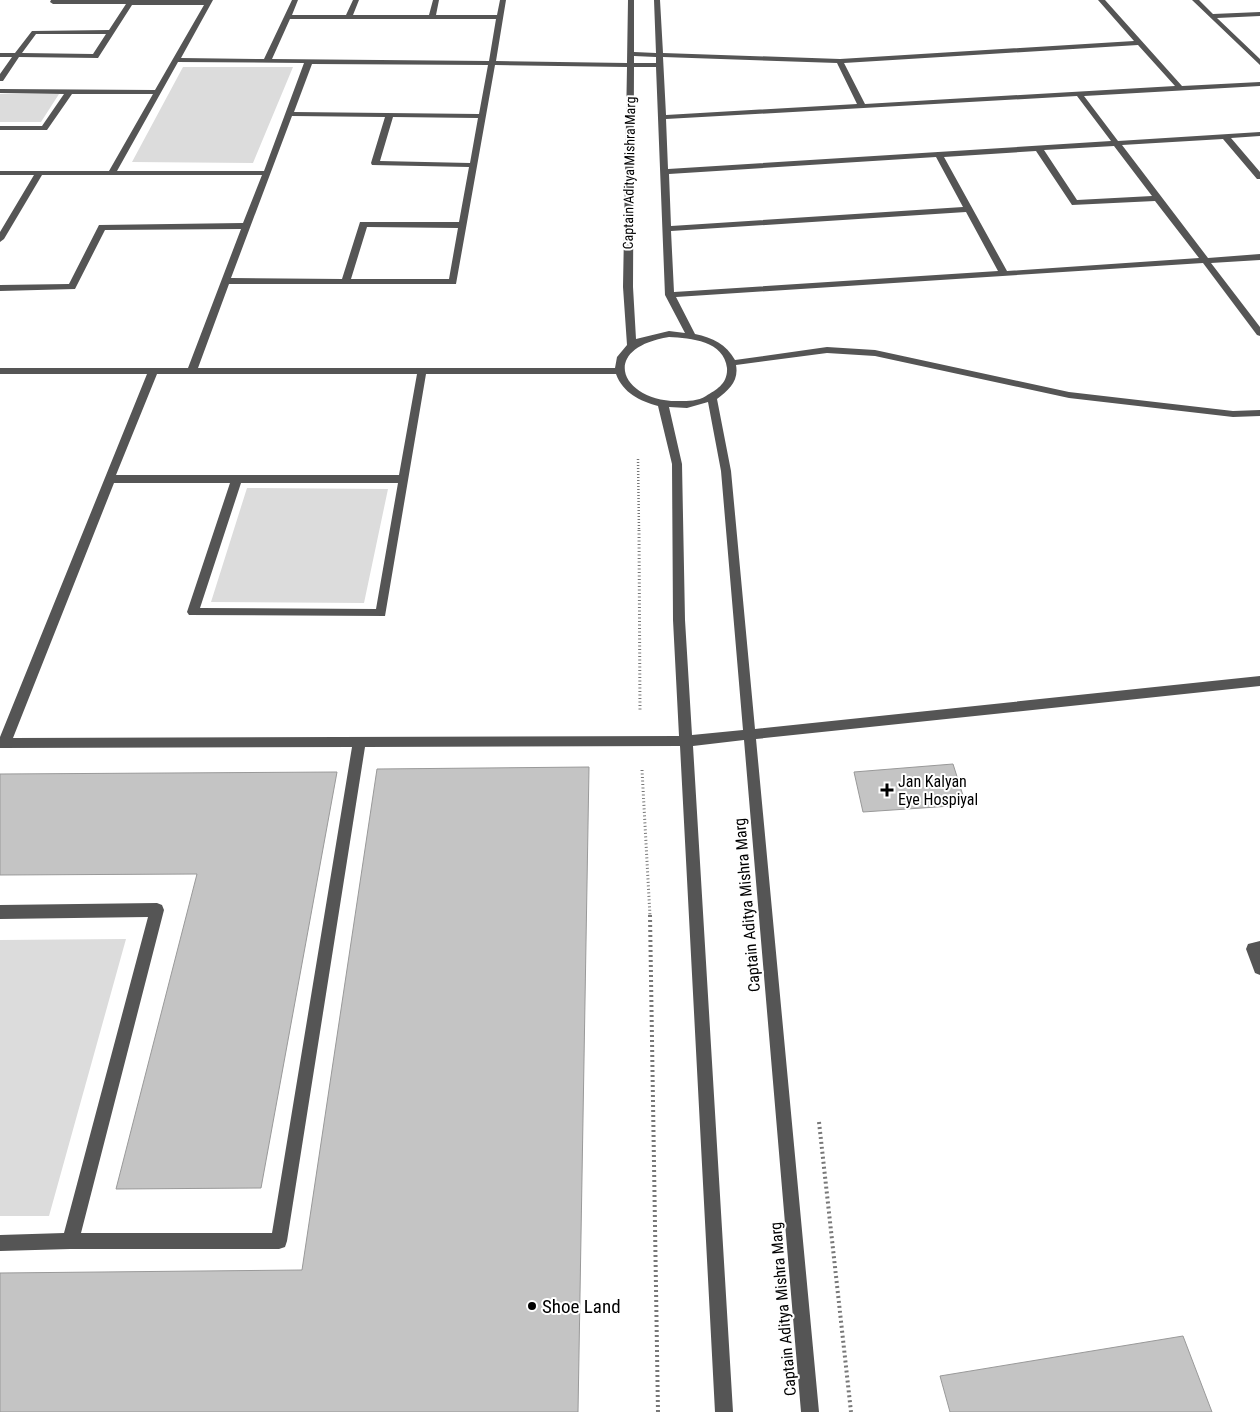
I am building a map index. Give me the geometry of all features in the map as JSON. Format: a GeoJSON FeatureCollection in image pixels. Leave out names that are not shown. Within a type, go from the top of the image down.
{"type":"FeatureCollection","features":[{"type":"Feature","properties":{"kind":"street"},"geometry":{"type":"LineString","coordinates":[[54,0],[53,2],[209,2],[112,173]]}},
{"type":"Feature","properties":{"kind":"street"},"geometry":{"type":"LineString","coordinates":[[268,61],[295,0]]}},
{"type":"Feature","properties":{"kind":"street"},"geometry":{"type":"LineString","coordinates":[[350,17],[356,0]]}},
{"type":"Feature","properties":{"kind":"street"},"geometry":{"type":"LineString","coordinates":[[432,17],[436,0]]}},
{"type":"Feature","properties":{"kind":"street"},"geometry":{"type":"LineString","coordinates":[[226,281],[453,282],[503,0]]}},
{"type":"Feature","properties":{"kind":"street","name":"Captain Aditya Mishra Marg"},"geometry":{"type":"LineString","coordinates":[[631,0],[628,288],[632,346]]}},
{"type":"Feature","properties":{"kind":"street","name":"Captain Aditya Mishra Marg"},"geometry":{"type":"LineString","coordinates":[[657,0],[670,295],[691,335]]}},
{"type":"Feature","properties":{"kind":"street"},"geometry":{"type":"LineString","coordinates":[[1101,0],[1181,89]]}},
{"type":"Feature","properties":{"kind":"street"},"geometry":{"type":"LineString","coordinates":[[1195,0],[1256,55],[1260,63]]}},
{"type":"Feature","properties":{"kind":"street"},"geometry":{"type":"LineString","coordinates":[[0,55],[95,56],[131,1]]}},
{"type":"Feature","properties":{"kind":"street"},"geometry":{"type":"LineString","coordinates":[[1211,16],[1260,14]]}},
{"type":"Feature","properties":{"kind":"street"},"geometry":{"type":"LineString","coordinates":[[288,17],[500,17]]}},
{"type":"Feature","properties":{"kind":"street"},"geometry":{"type":"LineString","coordinates":[[0,79],[34,32],[110,32]]}},
{"type":"Feature","properties":{"kind":"street"},"geometry":{"type":"LineString","coordinates":[[630,54],[840,61],[1139,43]]}},
{"type":"Feature","properties":{"kind":"street"},"geometry":{"type":"LineString","coordinates":[[177,60],[660,65]]}},
{"type":"Feature","properties":{"kind":"street"},"geometry":{"type":"LineString","coordinates":[[192,371],[309,61]]}},
{"type":"Feature","properties":{"kind":"street"},"geometry":{"type":"LineString","coordinates":[[840,61],[862,106]]}},
{"type":"Feature","properties":{"kind":"street"},"geometry":{"type":"LineString","coordinates":[[662,117],[1260,84]]}},
{"type":"Feature","properties":{"kind":"street"},"geometry":{"type":"LineString","coordinates":[[0,91],[159,92]]}},
{"type":"Feature","properties":{"kind":"street"},"geometry":{"type":"LineString","coordinates":[[0,128],[44,128],[69,92]]}},
{"type":"Feature","properties":{"kind":"street"},"geometry":{"type":"LineString","coordinates":[[1079,94],[1260,333]]}},
{"type":"Feature","properties":{"kind":"street"},"geometry":{"type":"LineString","coordinates":[[290,114],[483,116]]}},
{"type":"Feature","properties":{"kind":"street"},"geometry":{"type":"LineString","coordinates":[[390,115],[375,164],[474,165]]}},
{"type":"Feature","properties":{"kind":"street"},"geometry":{"type":"LineString","coordinates":[[665,172],[1260,134]]}},
{"type":"Feature","properties":{"kind":"street"},"geometry":{"type":"LineString","coordinates":[[1225,136],[1260,176]]}},
{"type":"Feature","properties":{"kind":"street"},"geometry":{"type":"LineString","coordinates":[[1039,149],[1075,203],[1157,198]]}},
{"type":"Feature","properties":{"kind":"street"},"geometry":{"type":"LineString","coordinates":[[939,155],[1004,274]]}},
{"type":"Feature","properties":{"kind":"street"},"geometry":{"type":"LineString","coordinates":[[0,173],[267,173]]}},
{"type":"Feature","properties":{"kind":"street"},"geometry":{"type":"LineString","coordinates":[[0,239],[4,226],[39,173]]}},
{"type":"Feature","properties":{"kind":"street"},"geometry":{"type":"LineString","coordinates":[[667,229],[969,210]]}},
{"type":"Feature","properties":{"kind":"street"},"geometry":{"type":"LineString","coordinates":[[346,282],[363,224],[463,226]]}},
{"type":"Feature","properties":{"kind":"street"},"geometry":{"type":"LineString","coordinates":[[0,288],[72,287],[102,227],[247,226]]}},
{"type":"Feature","properties":{"kind":"street"},"geometry":{"type":"LineString","coordinates":[[670,295],[1260,257]]}},
{"type":"Feature","properties":{"kind":"street"},"geometry":{"type":"LineString","coordinates":[[660,335],[691,335],[710,341],[725,351],[732,363],[732,380],[722,391],[691,404],[664,404],[639,396],[629,389],[619,371],[621,359],[632,346],[660,335]]}},
{"type":"Feature","properties":{"kind":"street"},"geometry":{"type":"LineString","coordinates":[[732,363],[827,350],[874,353],[1069,395],[1233,414],[1260,413]]}},
{"type":"Feature","properties":{"kind":"street"},"geometry":{"type":"LineString","coordinates":[[0,371],[619,371]]}},
{"type":"Feature","properties":{"kind":"street"},"geometry":{"type":"LineString","coordinates":[[153,371],[2,743],[686,741],[1260,681]]}},
{"type":"Feature","properties":{"kind":"street"},"geometry":{"type":"LineString","coordinates":[[237,479],[193,612],[381,614],[422,371]]}},
{"type":"Feature","properties":{"kind":"street","name":"Captain Aditya Mishra Marg"},"geometry":{"type":"LineString","coordinates":[[712,396],[726,471],[810,1412]]}},
{"type":"Feature","properties":{"kind":"street"},"geometry":{"type":"LineString","coordinates":[[664,404],[677,464],[679,620],[724,1412]]}},
{"type":"Feature","properties":{"kind":"street"},"geometry":{"type":"LineString","coordinates":[[110,479],[404,479]]}},
{"type":"Feature","properties":{"kind":"street"},"geometry":{"type":"LineString","coordinates":[[0,1243],[278,1241],[359,742]]}},
{"type":"Feature","properties":{"kind":"street"},"geometry":{"type":"LineString","coordinates":[[0,912],[157,910],[70,1241]]}},
{"type":"Feature","properties":{"kind":"street"},"geometry":{"type":"LineString","coordinates":[[1260,948],[1252,949],[1260,968]]}},
{"type":"Feature","properties":{"kind":"path"},"geometry":{"type":"LineString","coordinates":[[638,459],[640,741],[650,907],[658,1412]]}},
{"type":"Feature","properties":{"kind":"shaded area"},"geometry":{"type":"Polygon","coordinates":[[[183,67],[293,67],[253,163],[132,162],[183,67]]]}},
{"type":"Feature","properties":{"kind":"shaded area"},"geometry":{"type":"Polygon","coordinates":[[[0,94],[59,94],[41,122],[0,122],[0,94]]]}},
{"type":"Feature","properties":{"kind":"shaded area"},"geometry":{"type":"Polygon","coordinates":[[[247,488],[388,489],[364,603],[211,602],[247,488]]]}},
{"type":"Feature","properties":{"kind":"shaded area"},"geometry":{"type":"Polygon","coordinates":[[[126,939],[49,1216],[0,1216],[0,940],[126,939]]]}},
{"type":"Feature","properties":{"kind":"building"},"geometry":{"type":"Polygon","coordinates":[[[953,764],[966,805],[863,812],[854,772],[953,764]]]}},
{"type":"Feature","properties":{"kind":"building"},"geometry":{"type":"Polygon","coordinates":[[[589,767],[578,1412],[0,1412],[0,1273],[302,1270],[377,769],[589,767]]]}},
{"type":"Feature","properties":{"kind":"building"},"geometry":{"type":"Polygon","coordinates":[[[337,772],[261,1188],[116,1189],[197,874],[0,875],[0,774],[337,772]]]}},
{"type":"Feature","properties":{"kind":"building"},"geometry":{"type":"Polygon","coordinates":[[[1183,1336],[1212,1412],[950,1412],[940,1376],[1183,1336]]]}},
{"type":"Feature","properties":{"kind":"place","name":"Jan Kalyan Eye Hospiyal"},"geometry":{"type":"Point","coordinates":[887,790]}},
{"type":"Feature","properties":{"kind":"place","name":"Shoe Land"},"geometry":{"type":"Point","coordinates":[532,1306]}}]}
